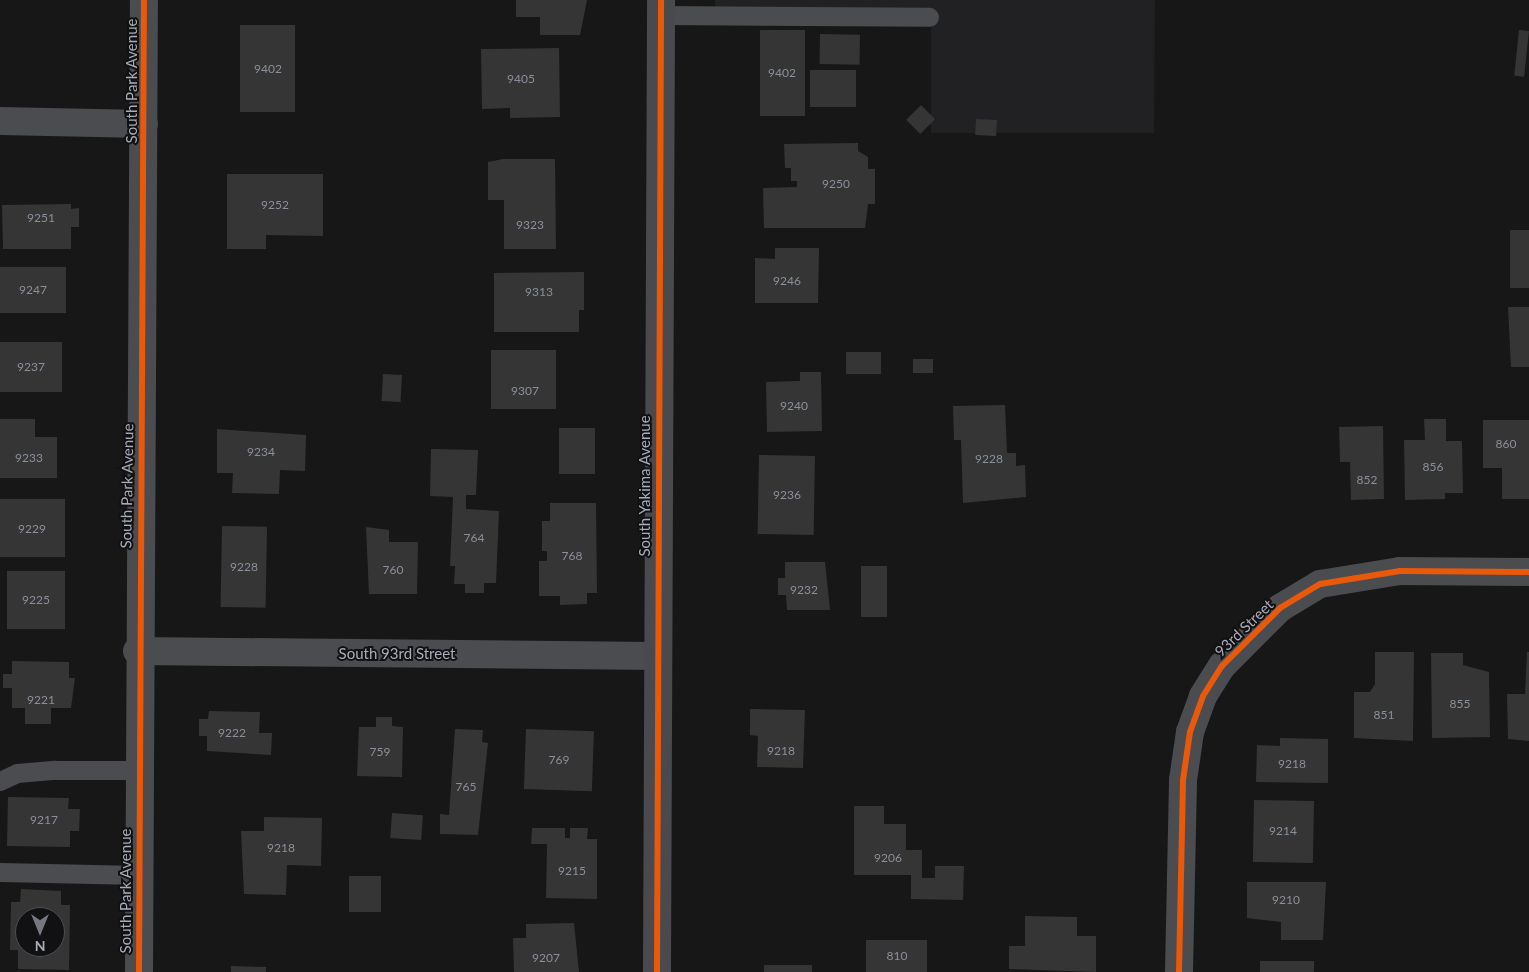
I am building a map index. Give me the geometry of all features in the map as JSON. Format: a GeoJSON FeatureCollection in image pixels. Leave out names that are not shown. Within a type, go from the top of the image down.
{"type":"FeatureCollection","features":[{"type":"Feature","properties":{"kind":"main road","name":"South Yakima Avenue"},"geometry":{"type":"LineString","coordinates":[[657,972],[656,656],[661,7]]}},
{"type":"Feature","properties":{"kind":"street","name":"South Park Avenue"},"geometry":{"type":"LineString","coordinates":[[139,972],[138,651],[144,0]]}},
{"type":"Feature","properties":{"kind":"street"},"geometry":{"type":"LineString","coordinates":[[0,121],[144,124]]}},
{"type":"Feature","properties":{"kind":"street","name":"93rd Street"},"geometry":{"type":"LineString","coordinates":[[1179,972],[1183,780],[1190,732],[1203,696],[1222,666],[1280,608],[1320,584],[1400,571],[1529,572]]}},
{"type":"Feature","properties":{"kind":"street","name":"South 93rd Street"},"geometry":{"type":"LineString","coordinates":[[138,651],[656,656]]}},
{"type":"Feature","properties":{"kind":"lane"},"geometry":{"type":"LineString","coordinates":[[661,7],[900,8],[929,17]]}},
{"type":"Feature","properties":{"kind":"lane"},"geometry":{"type":"LineString","coordinates":[[0,781],[17,774],[54,770],[138,770]]}},
{"type":"Feature","properties":{"kind":"lane"},"geometry":{"type":"LineString","coordinates":[[0,872],[139,875]]}},
{"type":"Feature","properties":{"kind":"shaded area"},"geometry":{"type":"Polygon","coordinates":[[[715,0],[1155,0],[1154,133],[931,133],[931,20],[715,20],[715,0]]]}},
{"type":"Feature","properties":{"kind":"building"},"geometry":{"type":"Polygon","coordinates":[[[516,0],[587,0],[580,35],[540,35],[540,17],[516,17],[516,0]]]}},
{"type":"Feature","properties":{"kind":"building"},"geometry":{"type":"Polygon","coordinates":[[[240,25],[295,25],[295,112],[240,112],[240,25]]]}},
{"type":"Feature","properties":{"kind":"building"},"geometry":{"type":"Polygon","coordinates":[[[760,30],[805,30],[805,116],[760,116],[760,30]]]}},
{"type":"Feature","properties":{"kind":"building"},"geometry":{"type":"Polygon","coordinates":[[[1519,30],[1529,31],[1524,77],[1514,76],[1519,30]]]}},
{"type":"Feature","properties":{"kind":"building"},"geometry":{"type":"Polygon","coordinates":[[[820,34],[860,35],[859,65],[819,64],[820,34]]]}},
{"type":"Feature","properties":{"kind":"building"},"geometry":{"type":"Polygon","coordinates":[[[559,48],[560,117],[510,118],[510,108],[482,109],[481,49],[559,48]]]}},
{"type":"Feature","properties":{"kind":"building"},"geometry":{"type":"Polygon","coordinates":[[[810,70],[856,70],[856,107],[810,107],[810,70]]]}},
{"type":"Feature","properties":{"kind":"building"},"geometry":{"type":"Polygon","coordinates":[[[921,105],[935,119],[920,134],[906,120],[921,105]]]}},
{"type":"Feature","properties":{"kind":"building"},"geometry":{"type":"Polygon","coordinates":[[[976,119],[997,120],[996,136],[975,135],[976,119]]]}},
{"type":"Feature","properties":{"kind":"building"},"geometry":{"type":"Polygon","coordinates":[[[858,143],[858,151],[868,157],[868,169],[875,169],[875,204],[868,204],[865,228],[764,228],[763,188],[797,187],[797,181],[791,181],[791,168],[785,168],[784,144],[858,143]]]}},
{"type":"Feature","properties":{"kind":"building"},"geometry":{"type":"Polygon","coordinates":[[[503,159],[555,159],[556,249],[504,249],[504,200],[488,200],[488,162],[503,159]]]}},
{"type":"Feature","properties":{"kind":"building"},"geometry":{"type":"Polygon","coordinates":[[[227,174],[323,174],[323,236],[266,235],[266,249],[227,249],[227,174]]]}},
{"type":"Feature","properties":{"kind":"building"},"geometry":{"type":"Polygon","coordinates":[[[71,204],[71,209],[79,208],[79,227],[71,227],[71,249],[3,249],[2,205],[71,204]]]}},
{"type":"Feature","properties":{"kind":"building"},"geometry":{"type":"Polygon","coordinates":[[[1510,230],[1529,230],[1529,288],[1510,288],[1510,230]]]}},
{"type":"Feature","properties":{"kind":"building"},"geometry":{"type":"Polygon","coordinates":[[[775,248],[819,248],[818,303],[755,303],[755,258],[775,259],[775,248]]]}},
{"type":"Feature","properties":{"kind":"building"},"geometry":{"type":"Polygon","coordinates":[[[0,267],[66,267],[66,313],[0,313],[0,267]]]}},
{"type":"Feature","properties":{"kind":"building"},"geometry":{"type":"Polygon","coordinates":[[[584,272],[584,310],[579,310],[579,332],[494,332],[494,273],[584,272]]]}},
{"type":"Feature","properties":{"kind":"building"},"geometry":{"type":"Polygon","coordinates":[[[1508,307],[1529,307],[1529,367],[1511,367],[1508,307]]]}},
{"type":"Feature","properties":{"kind":"building"},"geometry":{"type":"Polygon","coordinates":[[[0,342],[62,342],[62,392],[0,392],[0,342]]]}},
{"type":"Feature","properties":{"kind":"building"},"geometry":{"type":"Polygon","coordinates":[[[491,350],[556,350],[556,409],[491,409],[491,350]]]}},
{"type":"Feature","properties":{"kind":"building"},"geometry":{"type":"Polygon","coordinates":[[[846,352],[881,352],[881,374],[846,374],[846,352]]]}},
{"type":"Feature","properties":{"kind":"building"},"geometry":{"type":"Polygon","coordinates":[[[913,359],[933,359],[933,373],[913,373],[913,359]]]}},
{"type":"Feature","properties":{"kind":"building"},"geometry":{"type":"Polygon","coordinates":[[[800,372],[821,372],[822,431],[767,432],[766,382],[800,381],[800,372]]]}},
{"type":"Feature","properties":{"kind":"building"},"geometry":{"type":"Polygon","coordinates":[[[383,374],[402,375],[401,402],[382,401],[383,374]]]}},
{"type":"Feature","properties":{"kind":"building"},"geometry":{"type":"Polygon","coordinates":[[[1005,405],[1007,453],[1016,453],[1016,466],[1025,465],[1026,497],[963,503],[961,440],[954,440],[953,406],[1005,405]]]}},
{"type":"Feature","properties":{"kind":"building"},"geometry":{"type":"Polygon","coordinates":[[[0,419],[35,419],[35,437],[57,437],[57,478],[0,478],[0,419]]]}},
{"type":"Feature","properties":{"kind":"building"},"geometry":{"type":"Polygon","coordinates":[[[1424,419],[1446,419],[1446,441],[1462,441],[1463,493],[1445,493],[1445,499],[1405,500],[1404,440],[1425,440],[1424,419]]]}},
{"type":"Feature","properties":{"kind":"building"},"geometry":{"type":"Polygon","coordinates":[[[1483,420],[1529,420],[1529,499],[1502,499],[1502,468],[1483,468],[1483,420]]]}},
{"type":"Feature","properties":{"kind":"building"},"geometry":{"type":"Polygon","coordinates":[[[1383,426],[1384,499],[1351,500],[1350,462],[1340,462],[1339,427],[1383,426]]]}},
{"type":"Feature","properties":{"kind":"building"},"geometry":{"type":"Polygon","coordinates":[[[559,428],[595,428],[595,474],[559,474],[559,428]]]}},
{"type":"Feature","properties":{"kind":"building"},"geometry":{"type":"Polygon","coordinates":[[[217,429],[306,435],[305,471],[280,470],[279,494],[232,493],[233,473],[217,473],[217,429]]]}},
{"type":"Feature","properties":{"kind":"building"},"geometry":{"type":"Polygon","coordinates":[[[431,449],[478,450],[476,495],[466,495],[466,509],[499,511],[496,583],[484,583],[484,593],[465,593],[465,584],[454,584],[455,566],[450,566],[453,497],[430,496],[431,449]]]}},
{"type":"Feature","properties":{"kind":"building"},"geometry":{"type":"Polygon","coordinates":[[[759,455],[815,456],[814,535],[758,534],[759,455]]]}},
{"type":"Feature","properties":{"kind":"building"},"geometry":{"type":"Polygon","coordinates":[[[0,499],[65,499],[65,557],[0,557],[0,499]]]}},
{"type":"Feature","properties":{"kind":"building"},"geometry":{"type":"Polygon","coordinates":[[[550,503],[596,503],[597,593],[587,593],[587,604],[560,605],[560,596],[539,596],[539,561],[547,561],[547,551],[542,551],[542,521],[550,521],[550,503]]]}},
{"type":"Feature","properties":{"kind":"building"},"geometry":{"type":"Polygon","coordinates":[[[222,526],[267,527],[266,608],[221,607],[222,526]]]}},
{"type":"Feature","properties":{"kind":"building"},"geometry":{"type":"Polygon","coordinates":[[[366,527],[389,530],[389,542],[418,542],[417,594],[369,594],[366,527]]]}},
{"type":"Feature","properties":{"kind":"building"},"geometry":{"type":"Polygon","coordinates":[[[785,562],[825,562],[830,610],[787,610],[786,595],[778,595],[778,578],[785,578],[785,562]]]}},
{"type":"Feature","properties":{"kind":"building"},"geometry":{"type":"Polygon","coordinates":[[[861,566],[887,566],[887,617],[861,617],[861,566]]]}},
{"type":"Feature","properties":{"kind":"building"},"geometry":{"type":"Polygon","coordinates":[[[7,571],[65,571],[65,629],[7,629],[7,571]]]}},
{"type":"Feature","properties":{"kind":"building"},"geometry":{"type":"Polygon","coordinates":[[[1375,652],[1414,652],[1413,741],[1354,738],[1354,692],[1370,692],[1375,684],[1375,652]]]}},
{"type":"Feature","properties":{"kind":"building"},"geometry":{"type":"Polygon","coordinates":[[[1527,652],[1529,652],[1529,741],[1508,739],[1507,694],[1525,694],[1527,652]]]}},
{"type":"Feature","properties":{"kind":"building"},"geometry":{"type":"Polygon","coordinates":[[[1431,653],[1463,653],[1463,665],[1489,672],[1490,737],[1432,738],[1431,653]]]}},
{"type":"Feature","properties":{"kind":"building"},"geometry":{"type":"Polygon","coordinates":[[[12,661],[69,662],[69,678],[75,678],[71,708],[51,708],[51,724],[25,724],[25,708],[12,708],[12,688],[3,688],[3,674],[12,674],[12,661]]]}},
{"type":"Feature","properties":{"kind":"building"},"geometry":{"type":"Polygon","coordinates":[[[750,709],[805,710],[803,768],[757,767],[758,736],[750,735],[750,709]]]}},
{"type":"Feature","properties":{"kind":"building"},"geometry":{"type":"Polygon","coordinates":[[[209,711],[260,712],[259,733],[272,733],[271,755],[207,751],[207,736],[199,736],[199,719],[208,719],[209,711]]]}},
{"type":"Feature","properties":{"kind":"building"},"geometry":{"type":"Polygon","coordinates":[[[376,717],[392,717],[392,726],[403,727],[402,777],[357,776],[359,727],[376,727],[376,717]]]}},
{"type":"Feature","properties":{"kind":"building"},"geometry":{"type":"Polygon","coordinates":[[[455,729],[483,730],[482,742],[488,743],[478,835],[440,834],[440,814],[449,815],[455,729]]]}},
{"type":"Feature","properties":{"kind":"building"},"geometry":{"type":"Polygon","coordinates":[[[526,729],[594,731],[592,791],[524,789],[526,729]]]}},
{"type":"Feature","properties":{"kind":"building"},"geometry":{"type":"Polygon","coordinates":[[[1280,738],[1328,739],[1328,783],[1256,782],[1257,745],[1280,746],[1280,738]]]}},
{"type":"Feature","properties":{"kind":"building"},"geometry":{"type":"Polygon","coordinates":[[[8,797],[69,798],[68,809],[80,809],[79,831],[70,831],[70,847],[7,846],[8,797]]]}},
{"type":"Feature","properties":{"kind":"building"},"geometry":{"type":"Polygon","coordinates":[[[1254,800],[1314,801],[1313,863],[1253,862],[1254,800]]]}},
{"type":"Feature","properties":{"kind":"building"},"geometry":{"type":"Polygon","coordinates":[[[854,806],[884,806],[884,824],[906,824],[906,850],[922,850],[922,878],[935,878],[935,866],[964,866],[963,900],[911,899],[911,875],[854,875],[854,806]]]}},
{"type":"Feature","properties":{"kind":"building"},"geometry":{"type":"Polygon","coordinates":[[[392,813],[423,815],[421,840],[390,838],[392,813]]]}},
{"type":"Feature","properties":{"kind":"building"},"geometry":{"type":"Polygon","coordinates":[[[264,817],[322,818],[321,866],[287,865],[286,895],[244,894],[241,831],[264,831],[264,817]]]}},
{"type":"Feature","properties":{"kind":"building"},"geometry":{"type":"Polygon","coordinates":[[[532,828],[565,828],[565,838],[570,838],[570,828],[588,828],[587,839],[597,839],[597,899],[546,898],[547,844],[531,844],[532,828]]]}},
{"type":"Feature","properties":{"kind":"building"},"geometry":{"type":"Polygon","coordinates":[[[349,876],[381,876],[381,912],[349,912],[349,876]]]}},
{"type":"Feature","properties":{"kind":"building"},"geometry":{"type":"Polygon","coordinates":[[[1247,882],[1326,882],[1323,940],[1281,940],[1281,922],[1247,918],[1247,882]]]}},
{"type":"Feature","properties":{"kind":"building"},"geometry":{"type":"Polygon","coordinates":[[[21,889],[61,891],[61,905],[70,905],[69,970],[18,969],[18,957],[65,957],[65,907],[15,907],[15,950],[10,950],[11,902],[20,902],[21,889]]]}},
{"type":"Feature","properties":{"kind":"building"},"geometry":{"type":"Polygon","coordinates":[[[1025,916],[1077,917],[1077,936],[1096,936],[1096,972],[1009,969],[1009,946],[1025,946],[1025,916]]]}},
{"type":"Feature","properties":{"kind":"building"},"geometry":{"type":"Polygon","coordinates":[[[574,923],[579,972],[514,972],[513,938],[526,938],[526,924],[574,923]]]}},
{"type":"Feature","properties":{"kind":"building"},"geometry":{"type":"Polygon","coordinates":[[[866,940],[927,940],[927,972],[866,972],[866,940]]]}},
{"type":"Feature","properties":{"kind":"building"},"geometry":{"type":"Polygon","coordinates":[[[1260,961],[1314,961],[1314,972],[1260,972],[1260,961]]]}},
{"type":"Feature","properties":{"kind":"building"},"geometry":{"type":"Polygon","coordinates":[[[764,965],[812,965],[812,972],[764,972],[764,965]]]}},
{"type":"Feature","properties":{"kind":"building"},"geometry":{"type":"Polygon","coordinates":[[[231,966],[266,967],[266,972],[231,972],[231,966]]]}},
{"type":"Feature","properties":{"kind":"cycle path"},"geometry":{"type":"LineString","coordinates":[[139,972],[144,0]]}},
{"type":"Feature","properties":{"kind":"cycle path"},"geometry":{"type":"LineString","coordinates":[[657,972],[661,0]]}},
{"type":"Feature","properties":{"kind":"cycle path"},"geometry":{"type":"LineString","coordinates":[[1179,972],[1183,780],[1190,732],[1203,696],[1222,666],[1280,608],[1320,584],[1400,571],[1529,572]]}}]}
